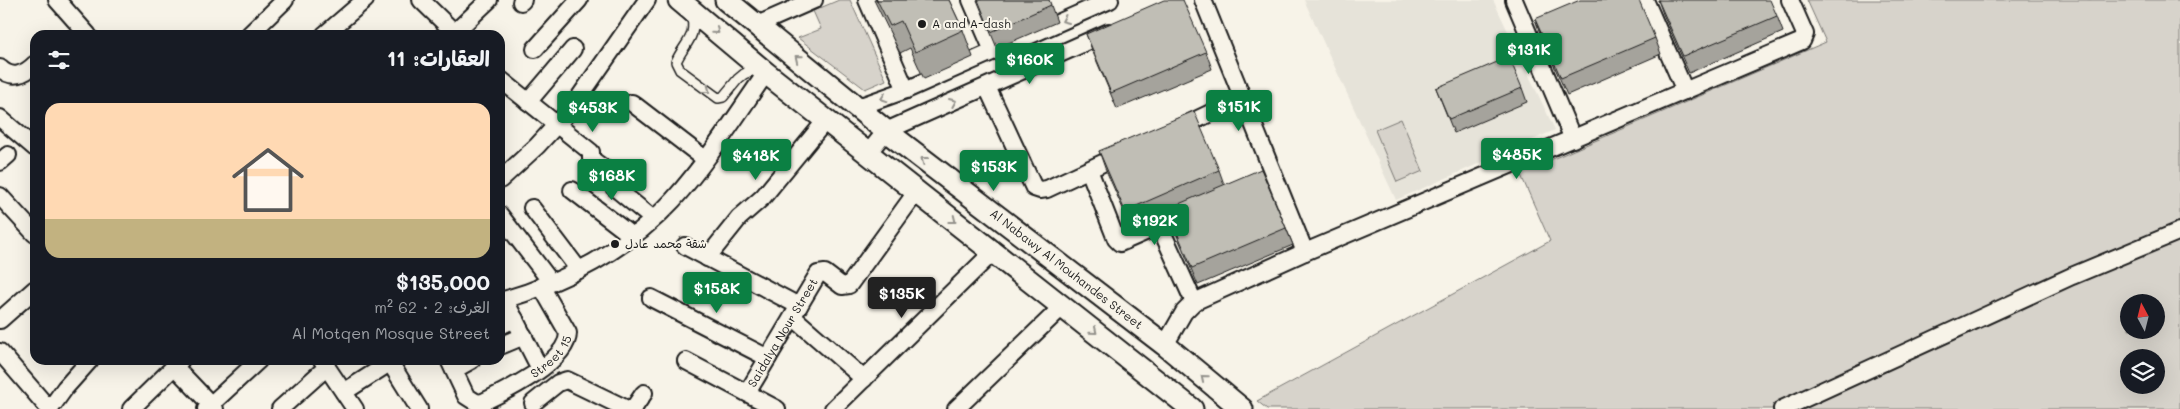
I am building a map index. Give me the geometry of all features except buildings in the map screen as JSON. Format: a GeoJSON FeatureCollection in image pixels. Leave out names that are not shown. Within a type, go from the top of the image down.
{"type":"FeatureCollection","features":[{"type":"Feature","properties":{"kind":"street"},"geometry":{"type":"LineString","coordinates":[[57,0],[84,30]]}},
{"type":"Feature","properties":{"kind":"street"},"geometry":{"type":"LineString","coordinates":[[253,30],[285,0]]}},
{"type":"Feature","properties":{"kind":"street"},"geometry":{"type":"LineString","coordinates":[[330,30],[365,0]]}},
{"type":"Feature","properties":{"kind":"street"},"geometry":{"type":"LineString","coordinates":[[422,0],[451,30]]}},
{"type":"Feature","properties":{"kind":"street"},"geometry":{"type":"LineString","coordinates":[[459,30],[489,0]]}},
{"type":"Feature","properties":{"kind":"street"},"geometry":{"type":"LineString","coordinates":[[535,49],[579,0]]}},
{"type":"Feature","properties":{"kind":"street"},"geometry":{"type":"LineString","coordinates":[[505,175],[557,125],[585,91],[647,0]]}},
{"type":"Feature","properties":{"kind":"street","name":"Al Nabawy Al Mouhandes Street"},"geometry":{"type":"LineString","coordinates":[[726,0],[886,131],[1165,345],[1242,409]]}},
{"type":"Feature","properties":{"kind":"street"},"geometry":{"type":"LineString","coordinates":[[757,25],[814,0]]}},
{"type":"Feature","properties":{"kind":"street"},"geometry":{"type":"LineString","coordinates":[[867,0],[906,90]]}},
{"type":"Feature","properties":{"kind":"street"},"geometry":{"type":"LineString","coordinates":[[970,0],[993,52]]}},
{"type":"Feature","properties":{"kind":"street"},"geometry":{"type":"LineString","coordinates":[[1202,0],[1305,252]]}},
{"type":"Feature","properties":{"kind":"street"},"geometry":{"type":"LineString","coordinates":[[1514,0],[1574,138]]}},
{"type":"Feature","properties":{"kind":"street"},"geometry":{"type":"LineString","coordinates":[[1165,345],[1184,312],[1194,302],[1305,252],[1802,41],[1806,34],[1790,0]]}},
{"type":"Feature","properties":{"kind":"street"},"geometry":{"type":"LineString","coordinates":[[858,107],[906,90],[1106,1]]}},
{"type":"Feature","properties":{"kind":"street"},"geometry":{"type":"LineString","coordinates":[[1653,4],[1685,91]]}},
{"type":"Feature","properties":{"kind":"street"},"geometry":{"type":"LineString","coordinates":[[684,5],[762,70],[1192,409]]}},
{"type":"Feature","properties":{"kind":"street"},"geometry":{"type":"LineString","coordinates":[[868,153],[886,131],[1127,24]]}},
{"type":"Feature","properties":{"kind":"street"},"geometry":{"type":"LineString","coordinates":[[528,102],[573,49]]}},
{"type":"Feature","properties":{"kind":"street"},"geometry":{"type":"LineString","coordinates":[[0,68],[12,75],[22,74],[30,68]]}},
{"type":"Feature","properties":{"kind":"street"},"geometry":{"type":"LineString","coordinates":[[505,299],[579,270],[632,236],[653,219],[672,200],[705,158],[762,70]]}},
{"type":"Feature","properties":{"kind":"street"},"geometry":{"type":"LineString","coordinates":[[505,83],[591,152],[592,159],[617,178],[614,187],[653,219]]}},
{"type":"Feature","properties":{"kind":"street"},"geometry":{"type":"LineString","coordinates":[[987,87],[1034,188],[1040,190],[1047,189],[1134,149]]}},
{"type":"Feature","properties":{"kind":"street"},"geometry":{"type":"LineString","coordinates":[[1161,136],[1242,98]]}},
{"type":"Feature","properties":{"kind":"street"},"geometry":{"type":"LineString","coordinates":[[632,103],[705,158]]}},
{"type":"Feature","properties":{"kind":"street"},"geometry":{"type":"LineString","coordinates":[[0,118],[30,144]]}},
{"type":"Feature","properties":{"kind":"street"},"geometry":{"type":"LineString","coordinates":[[707,258],[739,218],[763,197],[826,120]]}},
{"type":"Feature","properties":{"kind":"street"},"geometry":{"type":"LineString","coordinates":[[1089,170],[1118,242],[1123,243],[1204,207]]}},
{"type":"Feature","properties":{"kind":"street"},"geometry":{"type":"LineString","coordinates":[[1256,183],[1274,175]]}},
{"type":"Feature","properties":{"kind":"street"},"geometry":{"type":"LineString","coordinates":[[572,190],[632,236]]}},
{"type":"Feature","properties":{"kind":"street","name":"Saidalya Nour Street"},"geometry":{"type":"LineString","coordinates":[[749,400],[768,358],[820,273],[825,273],[842,286],[849,285],[917,191]]}},
{"type":"Feature","properties":{"kind":"street"},"geometry":{"type":"LineString","coordinates":[[1,200],[30,229]]}},
{"type":"Feature","properties":{"kind":"street"},"geometry":{"type":"LineString","coordinates":[[532,208],[579,270]]}},
{"type":"Feature","properties":{"kind":"street","name":"Street 15"},"geometry":{"type":"LineString","coordinates":[[451,365],[466,396],[477,404],[521,384],[540,370],[566,344],[568,333],[546,284],[505,222]]}},
{"type":"Feature","properties":{"kind":"street"},"geometry":{"type":"LineString","coordinates":[[1160,226],[1194,302]]}},
{"type":"Feature","properties":{"kind":"street"},"geometry":{"type":"LineString","coordinates":[[1782,409],[2063,280],[2180,231]]}},
{"type":"Feature","properties":{"kind":"street"},"geometry":{"type":"LineString","coordinates":[[685,246],[796,311],[864,379]]}},
{"type":"Feature","properties":{"kind":"street"},"geometry":{"type":"LineString","coordinates":[[833,409],[994,251]]}},
{"type":"Feature","properties":{"kind":"street"},"geometry":{"type":"LineString","coordinates":[[0,320],[30,293]]}},
{"type":"Feature","properties":{"kind":"street"},"geometry":{"type":"LineString","coordinates":[[651,298],[768,358]]}},
{"type":"Feature","properties":{"kind":"street"},"geometry":{"type":"LineString","coordinates":[[505,304],[515,319],[540,370]]}},
{"type":"Feature","properties":{"kind":"street"},"geometry":{"type":"LineString","coordinates":[[956,409],[1063,306]]}},
{"type":"Feature","properties":{"kind":"street"},"geometry":{"type":"LineString","coordinates":[[505,324],[515,319]]}},
{"type":"Feature","properties":{"kind":"street"},"geometry":{"type":"LineString","coordinates":[[505,344],[524,336]]}},
{"type":"Feature","properties":{"kind":"street"},"geometry":{"type":"LineString","coordinates":[[686,361],[749,400],[777,409]]}},
{"type":"Feature","properties":{"kind":"street"},"geometry":{"type":"LineString","coordinates":[[2,362],[50,409],[65,388],[86,365]]}},
{"type":"Feature","properties":{"kind":"street"},"geometry":{"type":"LineString","coordinates":[[131,409],[175,365]]}},
{"type":"Feature","properties":{"kind":"street"},"geometry":{"type":"LineString","coordinates":[[178,365],[210,407],[254,365]]}},
{"type":"Feature","properties":{"kind":"street"},"geometry":{"type":"LineString","coordinates":[[280,409],[323,365]]}},
{"type":"Feature","properties":{"kind":"street"},"geometry":{"type":"LineString","coordinates":[[325,365],[355,409]]}},
{"type":"Feature","properties":{"kind":"street"},"geometry":{"type":"LineString","coordinates":[[344,392],[384,365]]}},
{"type":"Feature","properties":{"kind":"street"},"geometry":{"type":"LineString","coordinates":[[391,365],[419,409]]}},
{"type":"Feature","properties":{"kind":"street"},"geometry":{"type":"LineString","coordinates":[[521,384],[526,394],[538,406],[558,383],[567,380],[628,409]]}},
{"type":"Feature","properties":{"kind":"street"},"geometry":{"type":"LineString","coordinates":[[633,409],[644,393]]}},
{"type":"Feature","properties":{"kind":"lane"},"geometry":{"type":"LineString","coordinates":[[684,5],[693,29],[691,39],[676,62],[680,70],[718,98],[723,97],[744,74],[762,70]]}},
{"type":"Feature","properties":{"kind":"shaded area"},"geometry":{"type":"Polygon","coordinates":[[[839,0],[850,0],[886,80],[865,89],[798,38],[821,29],[813,11],[839,0]]]}},
{"type":"Feature","properties":{"kind":"shaded area"},"geometry":{"type":"Polygon","coordinates":[[[1304,0],[1493,0],[1555,130],[1396,200],[1304,0]]]}},
{"type":"Feature","properties":{"kind":"shaded area"},"geometry":{"type":"Polygon","coordinates":[[[1807,0],[2180,0],[2180,409],[1267,409],[1257,401],[1550,241],[1520,173],[1826,42],[1807,0]]]}},
{"type":"Feature","properties":{"kind":"shaded area"},"geometry":{"type":"Polygon","coordinates":[[[1401,119],[1423,171],[1397,182],[1375,130],[1401,119]]]}},
{"type":"Feature","properties":{"kind":"place","name":"A and A-dash"},"geometry":{"type":"Point","coordinates":[922,24]}},
{"type":"Feature","properties":{"kind":"place","name":"شقة محمد عادل"},"geometry":{"type":"Point","coordinates":[615,244]}}]}
